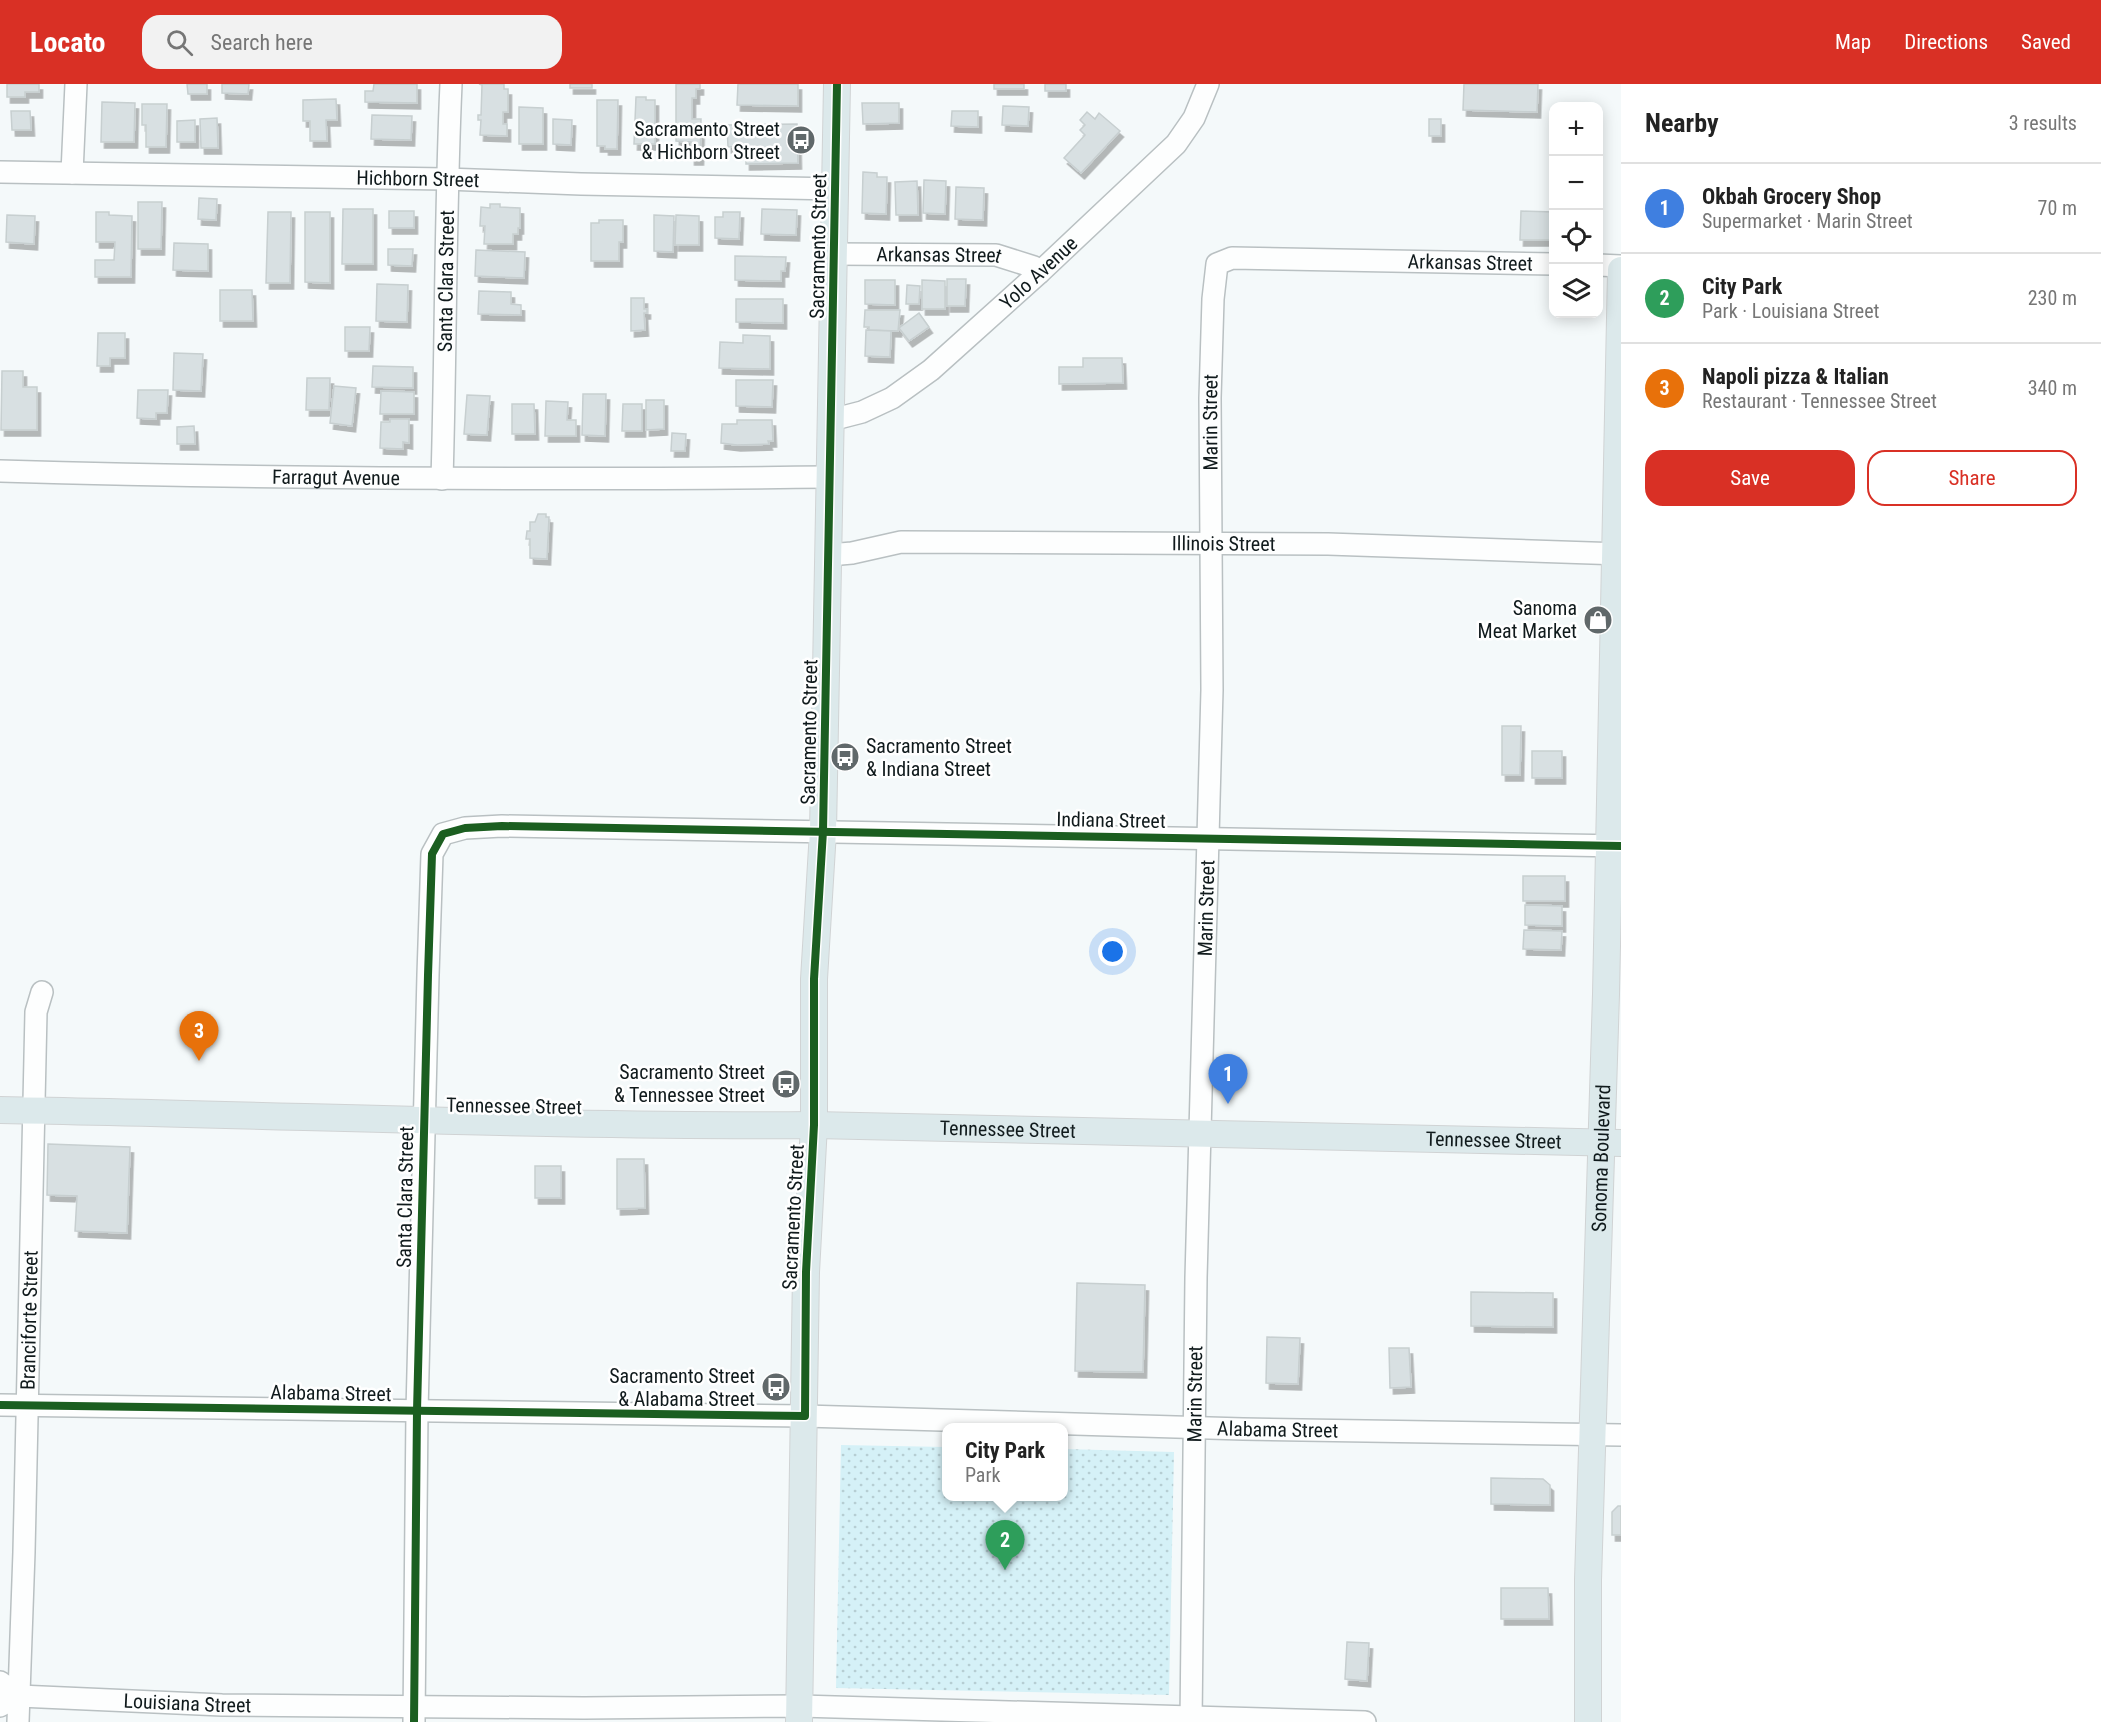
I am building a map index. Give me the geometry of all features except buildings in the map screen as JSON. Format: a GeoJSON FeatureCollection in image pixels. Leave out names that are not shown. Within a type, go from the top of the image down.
{"type":"FeatureCollection","features":[{"type":"Feature","properties":{"kind":"main road","name":"Sacramento Street"},"geometry":{"type":"LineString","coordinates":[[799,1714],[806,1272],[814,1125],[814,979],[823,831],[837,84]]}},
{"type":"Feature","properties":{"kind":"main road","name":"Sonoma Boulevard"},"geometry":{"type":"LineString","coordinates":[[1588,1722],[1588,1580],[1593,1435],[1611,1142],[1621,268]]}},
{"type":"Feature","properties":{"kind":"main road","name":"Tennessee Street"},"geometry":{"type":"LineString","coordinates":[[0,1110],[1611,1142]]}},
{"type":"Feature","properties":{"kind":"street"},"geometry":{"type":"LineString","coordinates":[[72,173],[76,84]]}},
{"type":"Feature","properties":{"kind":"street","name":"Santa Clara Street"},"geometry":{"type":"LineString","coordinates":[[442,479],[446,179],[451,84]]}},
{"type":"Feature","properties":{"kind":"street","name":"Yolo Avenue"},"geometry":{"type":"LineString","coordinates":[[831,420],[862,412],[892,398],[931,370],[1039,273],[1176,144],[1194,118],[1208,84]]}},
{"type":"Feature","properties":{"kind":"street","name":"Hichborn Street"},"geometry":{"type":"LineString","coordinates":[[0,172],[446,179],[836,189]]}},
{"type":"Feature","properties":{"kind":"street","name":"Arkansas Street"},"geometry":{"type":"LineString","coordinates":[[834,254],[996,255],[1034,267],[1039,273]]}},
{"type":"Feature","properties":{"kind":"street","name":"Marin Street"},"geometry":{"type":"LineString","coordinates":[[1191,1719],[1200,1133],[1212,690],[1210,398],[1216,264],[1232,258],[1387,261]]}},
{"type":"Feature","properties":{"kind":"street","name":"Arkansas Street"},"geometry":{"type":"LineString","coordinates":[[1387,261],[1549,264]]}},
{"type":"Feature","properties":{"kind":"street"},"geometry":{"type":"LineString","coordinates":[[1603,266],[1621,268]]}},
{"type":"Feature","properties":{"kind":"street","name":"Farragut Avenue"},"geometry":{"type":"LineString","coordinates":[[0,471],[230,478],[830,477]]}},
{"type":"Feature","properties":{"kind":"street","name":"Illinois Street"},"geometry":{"type":"LineString","coordinates":[[829,545],[852,553],[901,542],[1328,544],[1618,554]]}},
{"type":"Feature","properties":{"kind":"street","name":"Santa Clara Street"},"geometry":{"type":"LineString","coordinates":[[414,1714],[423,1120],[432,854],[443,834],[465,828],[601,828]]}},
{"type":"Feature","properties":{"kind":"street","name":"Indiana Street"},"geometry":{"type":"LineString","coordinates":[[601,828],[1615,846]]}},
{"type":"Feature","properties":{"kind":"street","name":"Branciforte Street"},"geometry":{"type":"LineString","coordinates":[[18,1722],[9,1701],[27,1405],[36,1012],[42,992]]}},
{"type":"Feature","properties":{"kind":"street","name":"Alabama Street"},"geometry":{"type":"LineString","coordinates":[[0,1405],[805,1416],[1053,1423]]}},
{"type":"Feature","properties":{"kind":"street","name":"Alabama Street"},"geometry":{"type":"LineString","coordinates":[[1068,1423],[1621,1435]]}},
{"type":"Feature","properties":{"kind":"street"},"geometry":{"type":"LineString","coordinates":[[0,1682],[9,1701]]}},
{"type":"Feature","properties":{"kind":"street","name":"Louisiana Street"},"geometry":{"type":"LineString","coordinates":[[9,1701],[222,1705],[414,1714],[584,1708],[799,1714],[1365,1722]]}},
{"type":"Feature","properties":{"kind":"shaded area"},"geometry":{"type":"Polygon","coordinates":[[[841,1445],[942,1447],[942,1501],[1068,1501],[1068,1449],[1174,1452],[1169,1695],[836,1688],[841,1445]]]}},
{"type":"Feature","properties":{"kind":"cycle path"},"geometry":{"type":"LineString","coordinates":[[0,1405],[805,1416],[806,1272],[814,1125],[814,979],[823,831],[837,84]]}},
{"type":"Feature","properties":{"kind":"cycle path"},"geometry":{"type":"LineString","coordinates":[[414,1722],[417,1411],[428,975],[432,854],[443,834],[465,828],[502,826],[1621,846]]}},
{"type":"Feature","properties":{"kind":"place","name":"Sacramento Street & Hichborn Street"},"geometry":{"type":"Point","coordinates":[801,140]}},
{"type":"Feature","properties":{"kind":"place","name":"Sanoma Meat Market"},"geometry":{"type":"Point","coordinates":[1598,620]}},
{"type":"Feature","properties":{"kind":"place","name":"Sacramento Street & Indiana Street"},"geometry":{"type":"Point","coordinates":[845,757]}},
{"type":"Feature","properties":{"kind":"place","name":"Napoli pizza & Italian"},"geometry":{"type":"Point","coordinates":[199,1061]}},
{"type":"Feature","properties":{"kind":"place","name":"Sacramento Street & Tennessee Street"},"geometry":{"type":"Point","coordinates":[786,1084]}},
{"type":"Feature","properties":{"kind":"place","name":"Okbah Grocery Shop"},"geometry":{"type":"Point","coordinates":[1228,1104]}},
{"type":"Feature","properties":{"kind":"place","name":"Sacramento Street & Alabama Street"},"geometry":{"type":"Point","coordinates":[776,1387]}},
{"type":"Feature","properties":{"kind":"place","name":"City Park"},"geometry":{"type":"Point","coordinates":[1005,1570]}}]}
